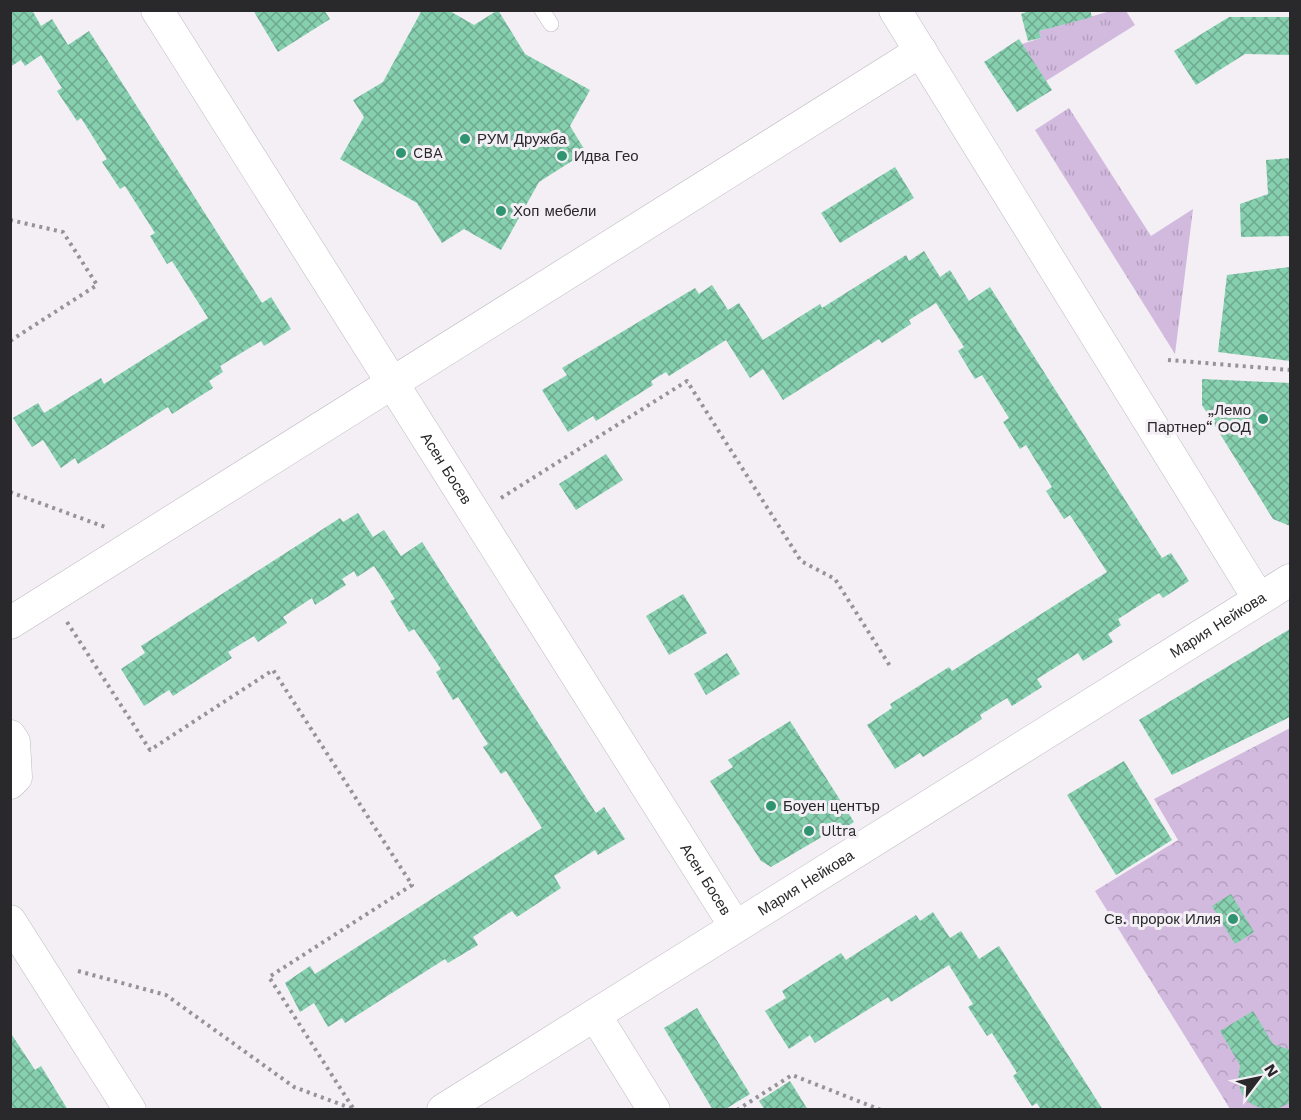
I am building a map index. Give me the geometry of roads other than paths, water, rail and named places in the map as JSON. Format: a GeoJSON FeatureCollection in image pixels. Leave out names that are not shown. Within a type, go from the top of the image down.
{"type":"FeatureCollection","features":[{"type":"Feature","properties":{"kind":"street","name":"Асен Босев"},"geometry":{"type":"LineString","coordinates":[[157,10],[735,926]]}},
{"type":"Feature","properties":{"kind":"street"},"geometry":{"type":"LineString","coordinates":[[895,10],[1259,599]]}},
{"type":"Feature","properties":{"kind":"street"},"geometry":{"type":"LineString","coordinates":[[10,624],[921,51]]}},
{"type":"Feature","properties":{"kind":"street","name":"Мария Нейкова"},"geometry":{"type":"LineString","coordinates":[[443,1110],[1290,580]]}},
{"type":"Feature","properties":{"kind":"street"},"geometry":{"type":"LineString","coordinates":[[10,736],[14,742],[16,777],[10,783]]}},
{"type":"Feature","properties":{"kind":"street"},"geometry":{"type":"LineString","coordinates":[[10,921],[130,1110]]}},
{"type":"Feature","properties":{"kind":"street"},"geometry":{"type":"LineString","coordinates":[[595,1015],[654,1110]]}},
{"type":"Feature","properties":{"kind":"lane"},"geometry":{"type":"LineString","coordinates":[[542,10],[550,24]]}},
{"type":"Feature","properties":{"kind":"place","name":"РУМ Дружба"},"geometry":{"type":"Point","coordinates":[465,139]}},
{"type":"Feature","properties":{"kind":"place","name":"CBA"},"geometry":{"type":"Point","coordinates":[401,153]}},
{"type":"Feature","properties":{"kind":"place","name":"Идва Гео"},"geometry":{"type":"Point","coordinates":[562,156]}},
{"type":"Feature","properties":{"kind":"place","name":"Хоп мебели"},"geometry":{"type":"Point","coordinates":[501,211]}},
{"type":"Feature","properties":{"kind":"place","name":"„Лемо Партнер“ ООД"},"geometry":{"type":"Point","coordinates":[1263,419]}},
{"type":"Feature","properties":{"kind":"place","name":"Боуен център"},"geometry":{"type":"Point","coordinates":[771,806]}},
{"type":"Feature","properties":{"kind":"place","name":"Ultra"},"geometry":{"type":"Point","coordinates":[809,831]}},
{"type":"Feature","properties":{"kind":"place","name":"Св. пророк Илия"},"geometry":{"type":"Point","coordinates":[1233,919]}}]}
